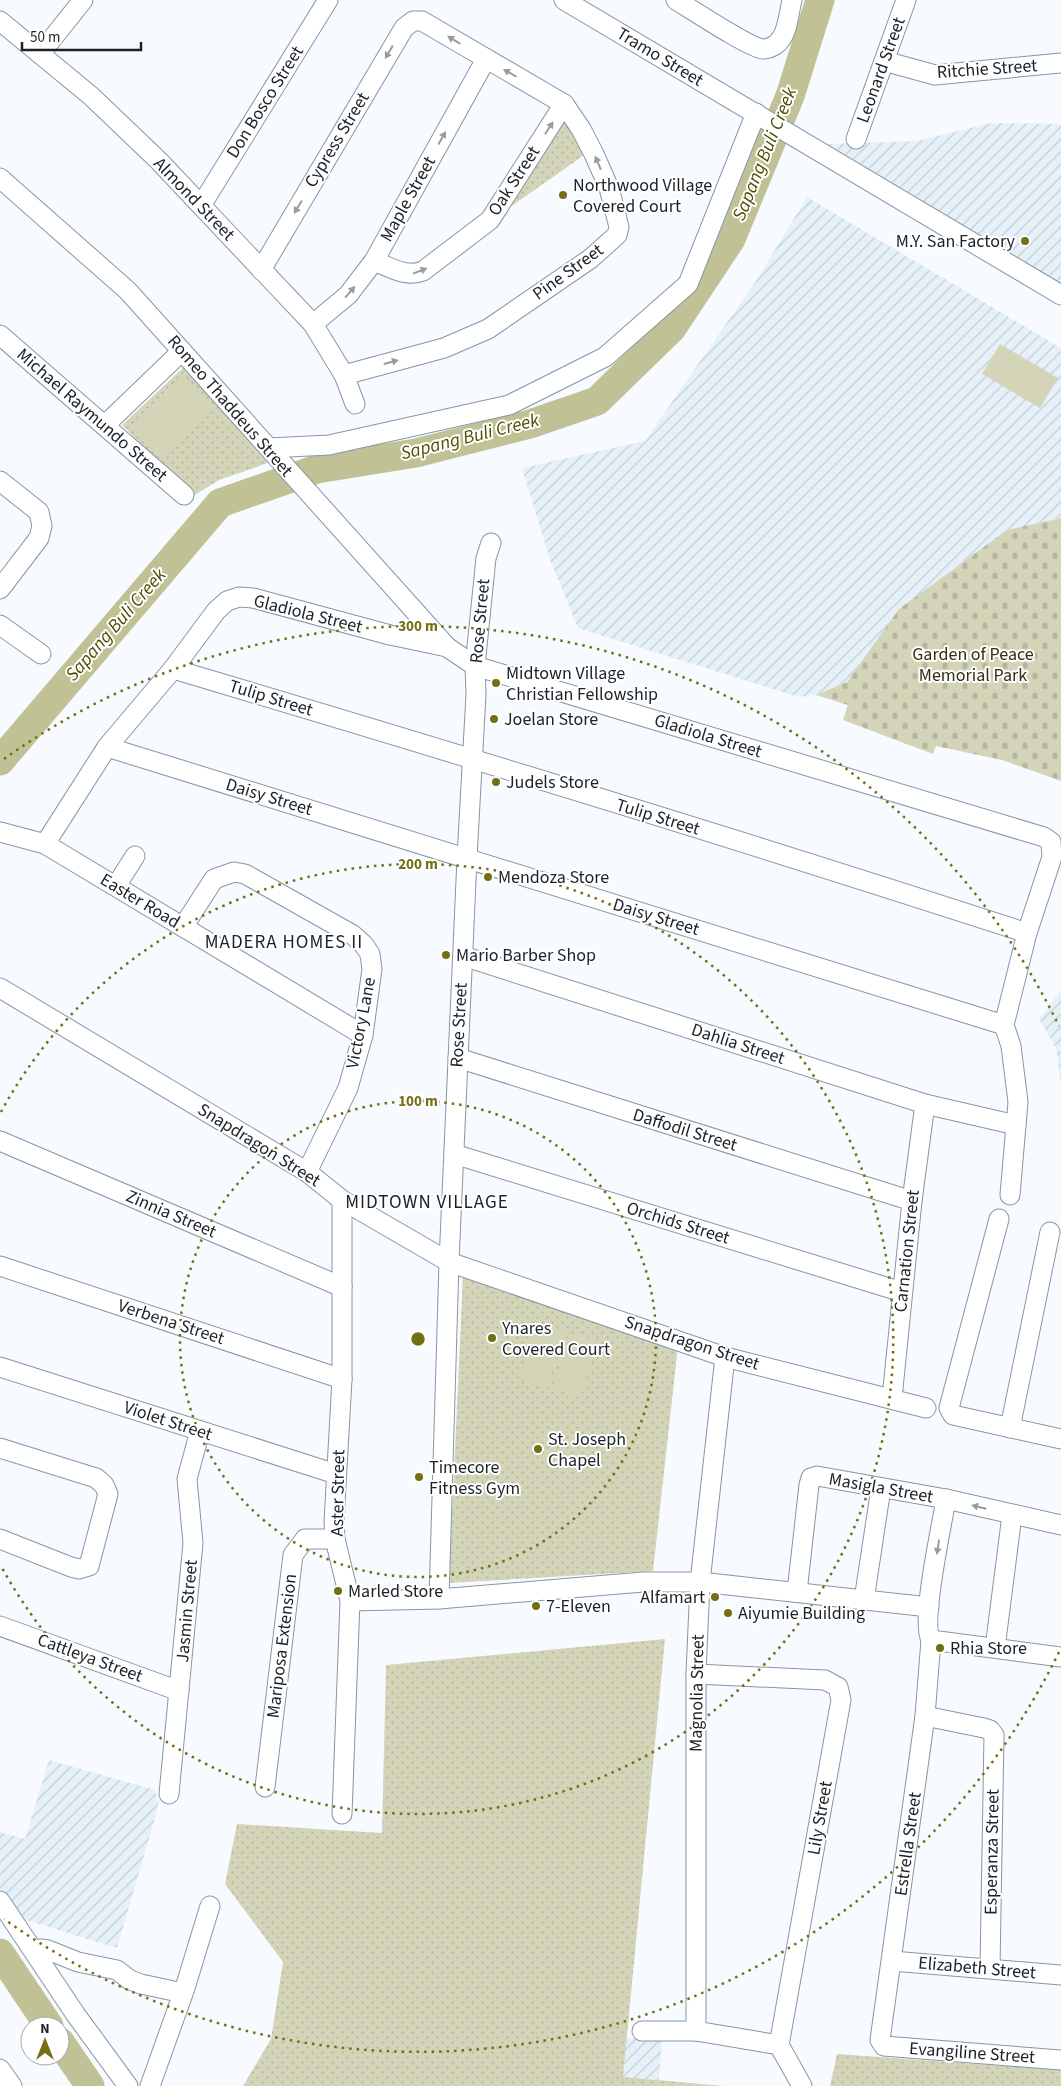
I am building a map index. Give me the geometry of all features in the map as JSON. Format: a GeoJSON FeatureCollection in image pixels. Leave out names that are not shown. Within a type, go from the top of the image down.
{"type":"FeatureCollection","features":[{"type":"Feature","properties":{"kind":"street"},"geometry":{"type":"LineString","coordinates":[[40,54],[83,0]]}},
{"type":"Feature","properties":{"kind":"street","name":"Don Bosco Street"},"geometry":{"type":"LineString","coordinates":[[202,204],[328,0]]}},
{"type":"Feature","properties":{"kind":"street","name":"Tramo Street"},"geometry":{"type":"LineString","coordinates":[[564,0],[1061,295]]}},
{"type":"Feature","properties":{"kind":"street"},"geometry":{"type":"LineString","coordinates":[[676,0],[762,49],[773,46],[780,40],[785,30],[792,0]]}},
{"type":"Feature","properties":{"kind":"street","name":"Leonard Street"},"geometry":{"type":"LineString","coordinates":[[856,139],[906,0]]}},
{"type":"Feature","properties":{"kind":"street","name":"Almond Street"},"geometry":{"type":"LineString","coordinates":[[0,21],[91,96],[202,204],[261,270],[313,324],[344,375],[355,404]]}},
{"type":"Feature","properties":{"kind":"street","name":"Cypress Street"},"geometry":{"type":"LineString","coordinates":[[261,270],[404,28],[413,21],[422,21]]}},
{"type":"Feature","properties":{"kind":"street","name":"Pine Street"},"geometry":{"type":"LineString","coordinates":[[344,375],[444,348],[488,328],[590,259],[616,235],[619,227],[609,188],[581,129],[564,104],[422,21]]}},
{"type":"Feature","properties":{"kind":"street","name":"Maple Street"},"geometry":{"type":"LineString","coordinates":[[313,324],[348,295],[374,261],[486,59]]}},
{"type":"Feature","properties":{"kind":"street","name":"Ritchie Street"},"geometry":{"type":"LineString","coordinates":[[884,61],[935,75],[1061,63]]}},
{"type":"Feature","properties":{"kind":"street","name":"Oak Street"},"geometry":{"type":"LineString","coordinates":[[374,261],[408,274],[416,274],[423,271],[490,220],[564,104]]}},
{"type":"Feature","properties":{"kind":"street"},"geometry":{"type":"LineString","coordinates":[[274,455],[329,445],[509,404],[605,358],[688,284],[762,117]]}},
{"type":"Feature","properties":{"kind":"street","name":"Romeo Thaddeus Street"},"geometry":{"type":"LineString","coordinates":[[0,178],[128,291],[447,647]]}},
{"type":"Feature","properties":{"kind":"street","name":"Michael Raymundo Street"},"geometry":{"type":"LineString","coordinates":[[0,335],[184,495]]}},
{"type":"Feature","properties":{"kind":"street"},"geometry":{"type":"LineString","coordinates":[[105,425],[182,351]]}},
{"type":"Feature","properties":{"kind":"street"},"geometry":{"type":"LineString","coordinates":[[0,481],[39,512],[42,526],[39,538],[0,589]]}},
{"type":"Feature","properties":{"kind":"street","name":"Rose Street"},"geometry":{"type":"LineString","coordinates":[[439,1599],[449,1262],[462,956],[476,694],[475,666],[486,558],[491,543]]}},
{"type":"Feature","properties":{"kind":"street","name":"Gladiola Street"},"geometry":{"type":"LineString","coordinates":[[45,844],[107,747],[173,669],[216,610],[227,601],[239,597],[253,598],[390,635],[447,647],[475,666],[1044,837],[1051,842],[1052,857],[1028,933]]}},
{"type":"Feature","properties":{"kind":"street"},"geometry":{"type":"LineString","coordinates":[[0,625],[41,654]]}},
{"type":"Feature","properties":{"kind":"street","name":"Tulip Street"},"geometry":{"type":"LineString","coordinates":[[173,669],[472,758],[828,868],[1028,933]]}},
{"type":"Feature","properties":{"kind":"street","name":"Daisy Street"},"geometry":{"type":"LineString","coordinates":[[107,747],[1004,1025]]}},
{"type":"Feature","properties":{"kind":"street"},"geometry":{"type":"LineString","coordinates":[[0,832],[45,844]]}},
{"type":"Feature","properties":{"kind":"street","name":"Easter Road"},"geometry":{"type":"LineString","coordinates":[[45,844],[363,1035]]}},
{"type":"Feature","properties":{"kind":"street"},"geometry":{"type":"LineString","coordinates":[[116,886],[135,856]]}},
{"type":"Feature","properties":{"kind":"street","name":"Victory Lane"},"geometry":{"type":"LineString","coordinates":[[182,927],[214,879],[234,872],[244,874],[353,935],[364,945],[370,954],[372,969],[363,1035],[348,1088],[307,1172]]}},
{"type":"Feature","properties":{"kind":"street"},"geometry":{"type":"LineString","coordinates":[[1010,1195],[1018,1102],[1011,1046],[1004,1025],[1028,933]]}},
{"type":"Feature","properties":{"kind":"street","name":"Dahlia Street"},"geometry":{"type":"LineString","coordinates":[[462,956],[925,1104],[1016,1125]]}},
{"type":"Feature","properties":{"kind":"street","name":"Snapdragon Street"},"geometry":{"type":"LineString","coordinates":[[0,988],[307,1172],[342,1200],[449,1262],[725,1356],[926,1408]]}},
{"type":"Feature","properties":{"kind":"street","name":"Daffodil Street"},"geometry":{"type":"LineString","coordinates":[[458,1058],[912,1201]]}},
{"type":"Feature","properties":{"kind":"street","name":"Carnation Street"},"geometry":{"type":"LineString","coordinates":[[892,1398],[912,1201],[925,1104]]}},
{"type":"Feature","properties":{"kind":"street","name":"Zinnia Street"},"geometry":{"type":"LineString","coordinates":[[0,1141],[342,1287]]}},
{"type":"Feature","properties":{"kind":"street","name":"Orchids Street"},"geometry":{"type":"LineString","coordinates":[[454,1154],[902,1292]]}},
{"type":"Feature","properties":{"kind":"street","name":"Aster Street"},"geometry":{"type":"LineString","coordinates":[[342,1200],[342,1379],[334,1522],[350,1601],[342,1814]]}},
{"type":"Feature","properties":{"kind":"street"},"geometry":{"type":"LineString","coordinates":[[999,1219],[949,1408],[953,1415],[1061,1439]]}},
{"type":"Feature","properties":{"kind":"street"},"geometry":{"type":"LineString","coordinates":[[1010,1428],[1050,1232]]}},
{"type":"Feature","properties":{"kind":"street","name":"Verbena Street"},"geometry":{"type":"LineString","coordinates":[[0,1266],[342,1379]]}},
{"type":"Feature","properties":{"kind":"street","name":"Magnolia Street"},"geometry":{"type":"LineString","coordinates":[[696,2031],[696,1674],[700,1582],[725,1356]]}},
{"type":"Feature","properties":{"kind":"street","name":"Violet Street"},"geometry":{"type":"LineString","coordinates":[[0,1367],[336,1474]]}},
{"type":"Feature","properties":{"kind":"street","name":"Jasmin Street"},"geometry":{"type":"LineString","coordinates":[[170,1794],[193,1543],[187,1479],[200,1431]]}},
{"type":"Feature","properties":{"kind":"street"},"geometry":{"type":"LineString","coordinates":[[0,1448],[96,1478],[104,1485],[108,1494],[89,1566],[71,1568],[0,1539]]}},
{"type":"Feature","properties":{"kind":"street","name":"Masigla Street"},"geometry":{"type":"LineString","coordinates":[[797,1592],[809,1485],[812,1478],[817,1476],[946,1499],[1061,1525]]}},
{"type":"Feature","properties":{"kind":"street"},"geometry":{"type":"LineString","coordinates":[[864,1600],[881,1488]]}},
{"type":"Feature","properties":{"kind":"street","name":"Estrella Street"},"geometry":{"type":"LineString","coordinates":[[884,2046],[880,2040],[926,1716],[931,1640],[927,1628],[929,1607],[946,1499]]}},
{"type":"Feature","properties":{"kind":"street"},"geometry":{"type":"LineString","coordinates":[[995,1648],[1012,1515]]}},
{"type":"Feature","properties":{"kind":"street","name":"Mariposa Extension"},"geometry":{"type":"LineString","coordinates":[[265,1787],[293,1555],[305,1539],[336,1539]]}},
{"type":"Feature","properties":{"kind":"street"},"geometry":{"type":"LineString","coordinates":[[350,1601],[439,1599],[643,1582],[700,1582],[929,1607]]}},
{"type":"Feature","properties":{"kind":"street","name":"Cattleya Street"},"geometry":{"type":"LineString","coordinates":[[0,1626],[179,1691]]}},
{"type":"Feature","properties":{"kind":"street"},"geometry":{"type":"LineString","coordinates":[[931,1640],[1061,1657]]}},
{"type":"Feature","properties":{"kind":"street","name":"Lily Street"},"geometry":{"type":"LineString","coordinates":[[696,1674],[825,1680],[838,1687],[842,1700],[779,2045]]}},
{"type":"Feature","properties":{"kind":"street","name":"Esperanza Street"},"geometry":{"type":"LineString","coordinates":[[926,1716],[984,1728],[990,1730],[994,1735],[990,1968]]}},
{"type":"Feature","properties":{"kind":"street"},"geometry":{"type":"LineString","coordinates":[[0,1901],[128,2086]]}},
{"type":"Feature","properties":{"kind":"street"},"geometry":{"type":"LineString","coordinates":[[150,2086],[210,1906]]}},
{"type":"Feature","properties":{"kind":"street"},"geometry":{"type":"LineString","coordinates":[[37,1956],[41,1949],[48,1950],[78,1962],[118,1970],[130,1980],[141,1984],[182,1993]]}},
{"type":"Feature","properties":{"kind":"street","name":"Elizabeth Street"},"geometry":{"type":"LineString","coordinates":[[892,1961],[1061,1975]]}},
{"type":"Feature","properties":{"kind":"street"},"geometry":{"type":"LineString","coordinates":[[642,2032],[696,2031],[779,2045],[802,2086]]}},
{"type":"Feature","properties":{"kind":"street","name":"Evangiline Street"},"geometry":{"type":"LineString","coordinates":[[884,2046],[1061,2060]]}},
{"type":"Feature","properties":{"kind":"street"},"geometry":{"type":"LineString","coordinates":[[0,2069],[12,2086]]}},
{"type":"Feature","properties":{"kind":"shaded area"},"geometry":{"type":"Polygon","coordinates":[[[991,123],[1061,124],[1061,285],[828,144],[917,141],[991,123]]]}},
{"type":"Feature","properties":{"kind":"shaded area","name":"M.Y. San Factory"},"geometry":{"type":"Polygon","coordinates":[[[807,197],[1061,348],[1061,518],[1007,530],[899,609],[847,682],[816,695],[798,697],[578,628],[550,560],[522,468],[645,441],[758,278],[807,197]]]}},
{"type":"Feature","properties":{"kind":"shaded area"},"geometry":{"type":"Polygon","coordinates":[[[1061,990],[1061,1083],[1056,1048],[1039,1019],[1061,990]]]}},
{"type":"Feature","properties":{"kind":"shaded area"},"geometry":{"type":"Polygon","coordinates":[[[49,1760],[155,1790],[159,1802],[117,1948],[16,1917],[0,1897],[0,1832],[25,1839],[49,1760]]]}},
{"type":"Feature","properties":{"kind":"shaded area"},"geometry":{"type":"Polygon","coordinates":[[[626,2038],[662,2040],[659,2080],[623,2077],[626,2038]]]}},
{"type":"Feature","properties":{"kind":"green space"},"geometry":{"type":"Polygon","coordinates":[[[566,113],[587,153],[500,214],[566,113]]]}},
{"type":"Feature","properties":{"kind":"green space"},"geometry":{"type":"Polygon","coordinates":[[[1000,344],[1058,378],[1040,408],[982,374],[1000,344]]]}},
{"type":"Feature","properties":{"kind":"green space"},"geometry":{"type":"Polygon","coordinates":[[[184,367],[268,463],[219,480],[193,496],[122,425],[184,367]]]}},
{"type":"Feature","properties":{"kind":"green space"},"geometry":{"type":"Polygon","coordinates":[[[184,378],[213,410],[159,457],[131,425],[184,378]]]}},
{"type":"Feature","properties":{"kind":"green space","name":"Garden of Peace Memorial Park"},"geometry":{"type":"Polygon","coordinates":[[[1061,518],[1061,781],[1002,760],[936,746],[933,754],[843,720],[848,705],[816,695],[847,682],[899,609],[1007,530],[1061,518]]]}},
{"type":"Feature","properties":{"kind":"green space"},"geometry":{"type":"Polygon","coordinates":[[[463,1275],[678,1346],[653,1571],[449,1583],[463,1275]]]}},
{"type":"Feature","properties":{"kind":"green space"},"geometry":{"type":"Polygon","coordinates":[[[536,1324],[564,1331],[548,1388],[520,1380],[536,1324]]]}},
{"type":"Feature","properties":{"kind":"green space"},"geometry":{"type":"Polygon","coordinates":[[[569,1333],[597,1340],[581,1397],[553,1389],[569,1333]]]}},
{"type":"Feature","properties":{"kind":"green space"},"geometry":{"type":"Polygon","coordinates":[[[665,1639],[623,2077],[724,2086],[243,2086],[271,2039],[283,1962],[225,1884],[237,1824],[382,1833],[386,1665],[665,1639]]]}},
{"type":"Feature","properties":{"kind":"green space"},"geometry":{"type":"Polygon","coordinates":[[[837,2054],[1061,2070],[1061,2086],[830,2086],[837,2054]]]}},
{"type":"Feature","properties":{"kind":"waterway","name":"Sapang Buli Creek"},"geometry":{"type":"LineString","coordinates":[[0,761],[220,503],[317,469],[416,453],[530,424],[597,401],[672,328],[731,239],[790,96],[820,0]]}},
{"type":"Feature","properties":{"kind":"waterway"},"geometry":{"type":"LineString","coordinates":[[0,1953],[42,2016]]}},
{"type":"Feature","properties":{"kind":"waterway"},"geometry":{"type":"LineString","coordinates":[[70,2057],[90,2086]]}},
{"type":"Feature","properties":{"kind":"place","name":"Northwood Village Covered Court"},"geometry":{"type":"Point","coordinates":[563,195]}},
{"type":"Feature","properties":{"kind":"place","name":"M.Y. San Factory"},"geometry":{"type":"Point","coordinates":[1025,241]}},
{"type":"Feature","properties":{"kind":"place","name":"Midtown Village Christian Fellowship"},"geometry":{"type":"Point","coordinates":[496,683]}},
{"type":"Feature","properties":{"kind":"place","name":"Joelan Store"},"geometry":{"type":"Point","coordinates":[494,719]}},
{"type":"Feature","properties":{"kind":"place","name":"Judels Store"},"geometry":{"type":"Point","coordinates":[496,782]}},
{"type":"Feature","properties":{"kind":"place","name":"Mendoza Store"},"geometry":{"type":"Point","coordinates":[488,877]}},
{"type":"Feature","properties":{"kind":"place","name":"Mario Barber Shop"},"geometry":{"type":"Point","coordinates":[446,955]}},
{"type":"Feature","properties":{"kind":"place","name":"Ynares Covered Court"},"geometry":{"type":"Point","coordinates":[492,1338]}},
{"type":"Feature","properties":{"kind":"place","name":"St. Joseph Chapel"},"geometry":{"type":"Point","coordinates":[538,1449]}},
{"type":"Feature","properties":{"kind":"place","name":"Timecore Fitness Gym"},"geometry":{"type":"Point","coordinates":[419,1477]}},
{"type":"Feature","properties":{"kind":"place","name":"Marled Store"},"geometry":{"type":"Point","coordinates":[338,1591]}},
{"type":"Feature","properties":{"kind":"place","name":"Alfamart"},"geometry":{"type":"Point","coordinates":[715,1597]}},
{"type":"Feature","properties":{"kind":"place","name":"7-Eleven"},"geometry":{"type":"Point","coordinates":[536,1606]}},
{"type":"Feature","properties":{"kind":"place","name":"Aiyumie Building"},"geometry":{"type":"Point","coordinates":[728,1613]}},
{"type":"Feature","properties":{"kind":"place","name":"Rhia Store"},"geometry":{"type":"Point","coordinates":[940,1648]}},
{"type":"Feature","properties":{"kind":"district","name":"MADERA HOMES II"},"geometry":{"type":"Point","coordinates":[284,942]}},
{"type":"Feature","properties":{"kind":"district","name":"MIDTOWN VILLAGE"},"geometry":{"type":"Point","coordinates":[427,1202]}}]}
